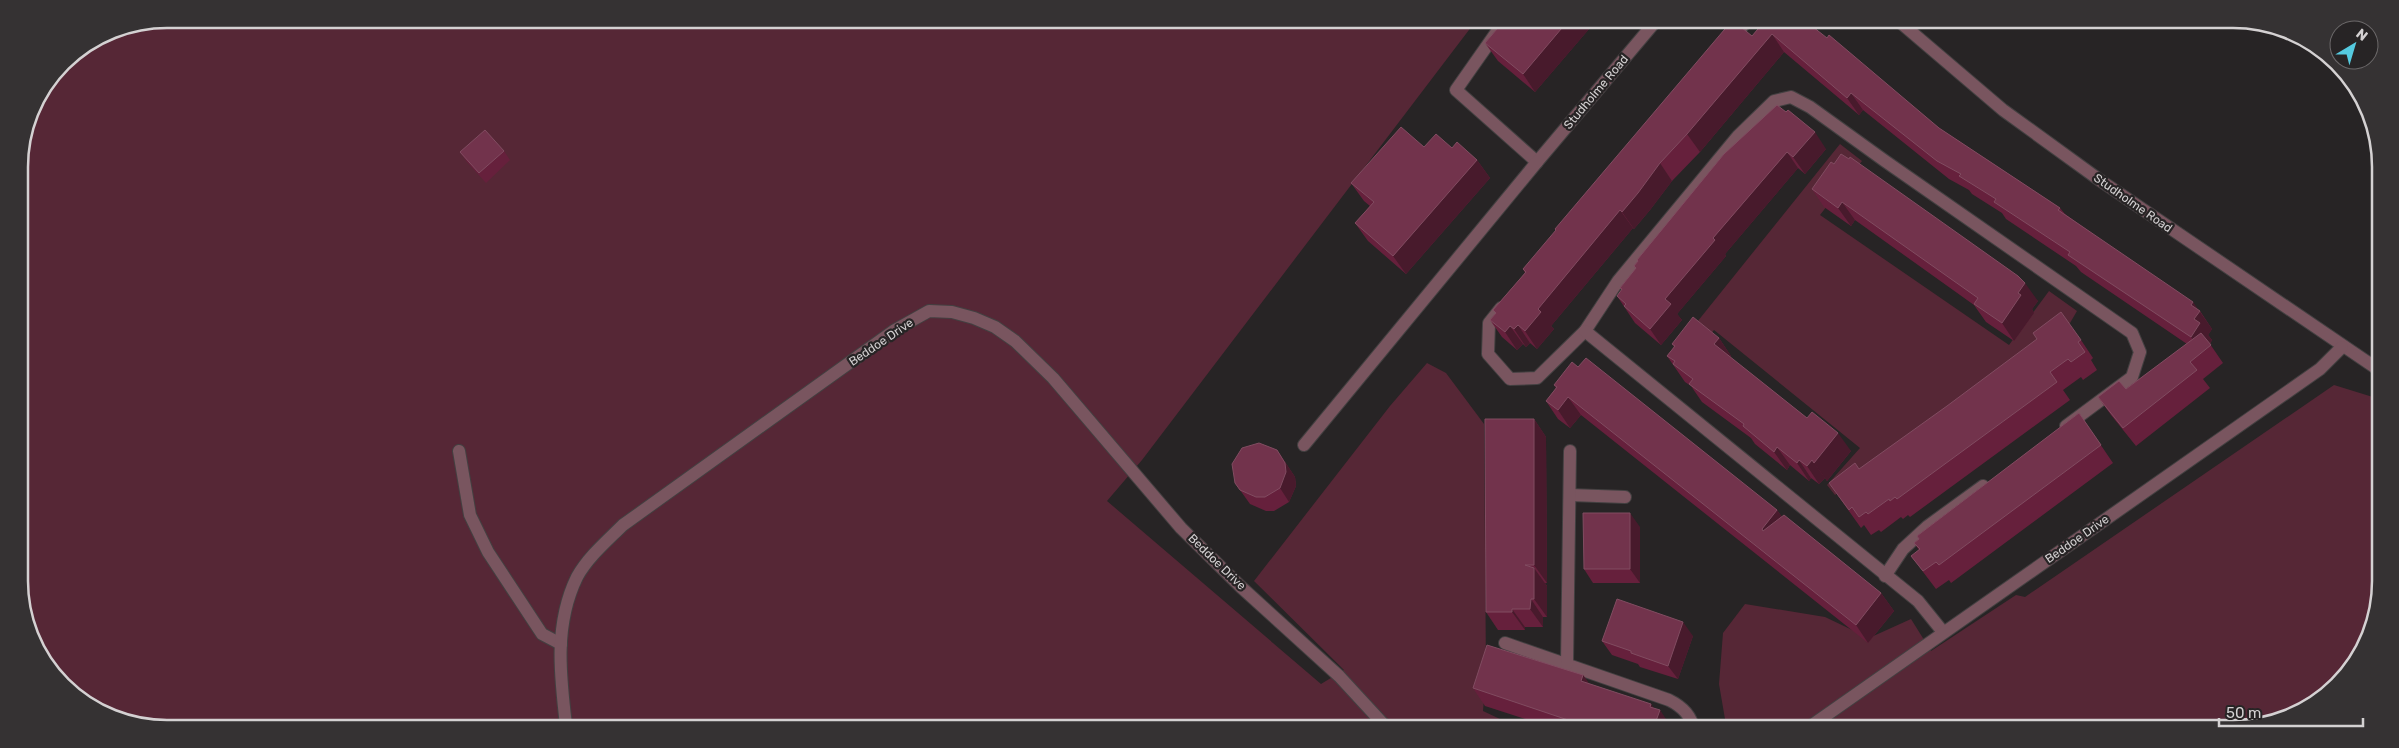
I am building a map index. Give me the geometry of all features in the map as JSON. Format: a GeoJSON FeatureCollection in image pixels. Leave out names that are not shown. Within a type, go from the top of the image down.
{"type":"FeatureCollection","features":[{"type":"Feature","properties":{"kind":"street"},"geometry":{"type":"LineString","coordinates":[[1500,28],[1456,90],[1537,162]]}},
{"type":"Feature","properties":{"kind":"street","name":"Studholme Road"},"geometry":{"type":"LineString","coordinates":[[1304,445],[1650,28]]}},
{"type":"Feature","properties":{"kind":"street"},"geometry":{"type":"LineString","coordinates":[[1722,51],[1741,28]]}},
{"type":"Feature","properties":{"kind":"street","name":"Studholme Road"},"geometry":{"type":"LineString","coordinates":[[1907,28],[2003,110],[2101,181],[2342,347],[2372,366]]}},
{"type":"Feature","properties":{"kind":"street"},"geometry":{"type":"LineString","coordinates":[[1507,300],[1489,323],[1488,354],[1510,379],[1537,378],[1585,331],[1618,280],[1738,136],[1774,101],[1791,97],[1810,107],[2132,333],[2140,352],[2132,377],[2054,435]]}},
{"type":"Feature","properties":{"kind":"street","name":"Beddoe Drive"},"geometry":{"type":"LineString","coordinates":[[565,720],[559,658],[564,615],[578,577],[597,550],[623,525],[895,330],[929,311],[952,312],[974,318],[995,327],[1015,340],[1053,378],[1181,528],[1241,587],[1339,676],[1380,720]]}},
{"type":"Feature","properties":{"kind":"street"},"geometry":{"type":"LineString","coordinates":[[1585,331],[1918,601],[1943,632]]}},
{"type":"Feature","properties":{"kind":"street","name":"Beddoe Drive"},"geometry":{"type":"LineString","coordinates":[[1819,720],[2320,369],[2342,347]]}},
{"type":"Feature","properties":{"kind":"street"},"geometry":{"type":"LineString","coordinates":[[458,451],[470,514],[488,552],[542,634],[561,644]]}},
{"type":"Feature","properties":{"kind":"street"},"geometry":{"type":"LineString","coordinates":[[1567,664],[1570,451]]}},
{"type":"Feature","properties":{"kind":"street"},"geometry":{"type":"LineString","coordinates":[[1885,576],[1903,549],[1922,532],[1991,480]]}},
{"type":"Feature","properties":{"kind":"street"},"geometry":{"type":"LineString","coordinates":[[1570,495],[1625,497]]}},
{"type":"Feature","properties":{"kind":"street"},"geometry":{"type":"LineString","coordinates":[[1504,642],[1669,700],[1682,707],[1691,720]]}},
{"type":"Feature","properties":{"kind":"shaded area"},"geometry":{"type":"Polygon","coordinates":[[[157,28],[1470,28],[1142,460],[1107,501],[1321,684],[1344,670],[1254,581],[1390,406],[1427,363],[1446,373],[1484,424],[1486,673],[1483,711],[1502,720],[166,720],[130,716],[105,706],[75,686],[51,659],[42,643],[30,609],[28,591],[28,157],[32,130],[38,113],[51,89],[62,75],[89,51],[113,38],[139,30],[157,28]]]}},
{"type":"Feature","properties":{"kind":"shaded area"},"geometry":{"type":"Polygon","coordinates":[[[1840,144],[1862,161],[1820,215],[2009,345],[2049,291],[2077,311],[2070,323],[1869,482],[1864,475],[1835,495],[1827,485],[1860,448],[1714,330],[1682,368],[1669,357],[1840,144]]]}},
{"type":"Feature","properties":{"kind":"shaded area"},"geometry":{"type":"Polygon","coordinates":[[[2334,385],[2372,397],[2372,582],[2367,618],[2348,659],[2331,680],[2302,702],[2286,710],[2260,718],[2242,720],[1724,720],[1719,684],[1723,633],[1745,604],[1825,617],[1869,638],[1911,619],[1931,651],[2016,595],[2025,597],[2334,385]]]}},
{"type":"Feature","properties":{"kind":"building"},"geometry":{"type":"Polygon","coordinates":[[[1498,28],[1562,28],[1523,74],[1485,43],[1498,28]]]}},
{"type":"Feature","properties":{"kind":"building"},"geometry":{"type":"Polygon","coordinates":[[[1726,28],[1742,28],[1752,36],[1759,28],[1814,28],[1827,38],[1829,35],[1939,128],[2060,208],[2058,210],[2193,302],[2191,305],[2200,311],[2194,319],[2200,323],[2191,337],[2068,255],[2070,252],[1994,202],[1996,199],[1959,176],[1961,174],[1937,161],[1851,93],[1847,98],[1772,34],[1660,163],[1622,212],[1620,210],[1538,309],[1541,312],[1525,331],[1518,325],[1514,329],[1510,326],[1505,332],[1490,320],[1496,313],[1493,310],[1526,272],[1523,269],[1726,28]]]}},
{"type":"Feature","properties":{"kind":"building"},"geometry":{"type":"Polygon","coordinates":[[[1777,105],[1786,112],[1788,110],[1815,132],[1793,157],[1787,152],[1713,238],[1715,240],[1665,299],[1671,304],[1650,329],[1624,306],[1626,304],[1617,296],[1622,289],[1620,288],[1636,268],[1634,266],[1637,260],[1724,154],[1777,105]]]}},
{"type":"Feature","properties":{"kind":"building"},"geometry":{"type":"Polygon","coordinates":[[[1401,127],[1424,147],[1436,134],[1452,148],[1457,142],[1477,160],[1393,256],[1355,223],[1374,202],[1351,183],[1401,127]]]}},
{"type":"Feature","properties":{"kind":"building"},"geometry":{"type":"Polygon","coordinates":[[[485,130],[504,151],[479,173],[460,152],[485,130]]]}},
{"type":"Feature","properties":{"kind":"building"},"geometry":{"type":"Polygon","coordinates":[[[1841,154],[1849,159],[1850,157],[2018,276],[2025,283],[2018,293],[2021,295],[2002,323],[1974,304],[1978,298],[1842,202],[1838,208],[1812,189],[1831,162],[1834,164],[1841,154]]]}},
{"type":"Feature","properties":{"kind":"building"},"geometry":{"type":"Polygon","coordinates":[[[2061,312],[2081,340],[2078,342],[2085,352],[2071,362],[2068,359],[2050,372],[2057,382],[1897,499],[1895,497],[1890,501],[1889,499],[1868,514],[1866,512],[1859,517],[1852,507],[1849,510],[1829,483],[1855,463],[1859,469],[1947,406],[2037,339],[2033,333],[2061,312]]]}},
{"type":"Feature","properties":{"kind":"building"},"geometry":{"type":"Polygon","coordinates":[[[1693,317],[1719,338],[1714,344],[1807,418],[1812,412],[1838,433],[1814,463],[1812,460],[1807,466],[1799,460],[1797,463],[1777,447],[1774,452],[1743,426],[1744,424],[1689,384],[1693,379],[1673,364],[1675,361],[1667,356],[1675,346],[1672,344],[1693,317]]]}},
{"type":"Feature","properties":{"kind":"building"},"geometry":{"type":"Polygon","coordinates":[[[2201,333],[2211,345],[2190,362],[2197,370],[2123,428],[2098,397],[2119,381],[2126,389],[2201,333]]]}},
{"type":"Feature","properties":{"kind":"building"},"geometry":{"type":"Polygon","coordinates":[[[1586,358],[1777,510],[1762,529],[1763,531],[1784,515],[1881,593],[1856,625],[1568,397],[1558,410],[1546,401],[1557,387],[1554,385],[1572,362],[1578,367],[1586,358]]]}},
{"type":"Feature","properties":{"kind":"building"},"geometry":{"type":"Polygon","coordinates":[[[2079,413],[2101,445],[1939,565],[1936,562],[1923,571],[1911,556],[1920,549],[1914,543],[1919,539],[1917,536],[2079,413]]]}},
{"type":"Feature","properties":{"kind":"building"},"geometry":{"type":"Polygon","coordinates":[[[1485,419],[1534,419],[1534,565],[1525,565],[1534,568],[1534,599],[1531,599],[1530,609],[1512,609],[1512,612],[1486,612],[1485,419]]]}},
{"type":"Feature","properties":{"kind":"building"},"geometry":{"type":"Polygon","coordinates":[[[1259,443],[1277,450],[1285,463],[1286,472],[1280,488],[1265,497],[1256,497],[1240,490],[1235,483],[1232,464],[1242,448],[1259,443]]]}},
{"type":"Feature","properties":{"kind":"building"},"geometry":{"type":"Polygon","coordinates":[[[1583,513],[1630,513],[1630,569],[1584,569],[1583,513]]]}},
{"type":"Feature","properties":{"kind":"building"},"geometry":{"type":"Polygon","coordinates":[[[1617,599],[1683,622],[1668,666],[1602,641],[1617,599]]]}},
{"type":"Feature","properties":{"kind":"building"},"geometry":{"type":"Polygon","coordinates":[[[1487,645],[1583,675],[1581,681],[1651,704],[1650,707],[1660,710],[1656,720],[1568,720],[1473,688],[1487,645]]]}}]}
